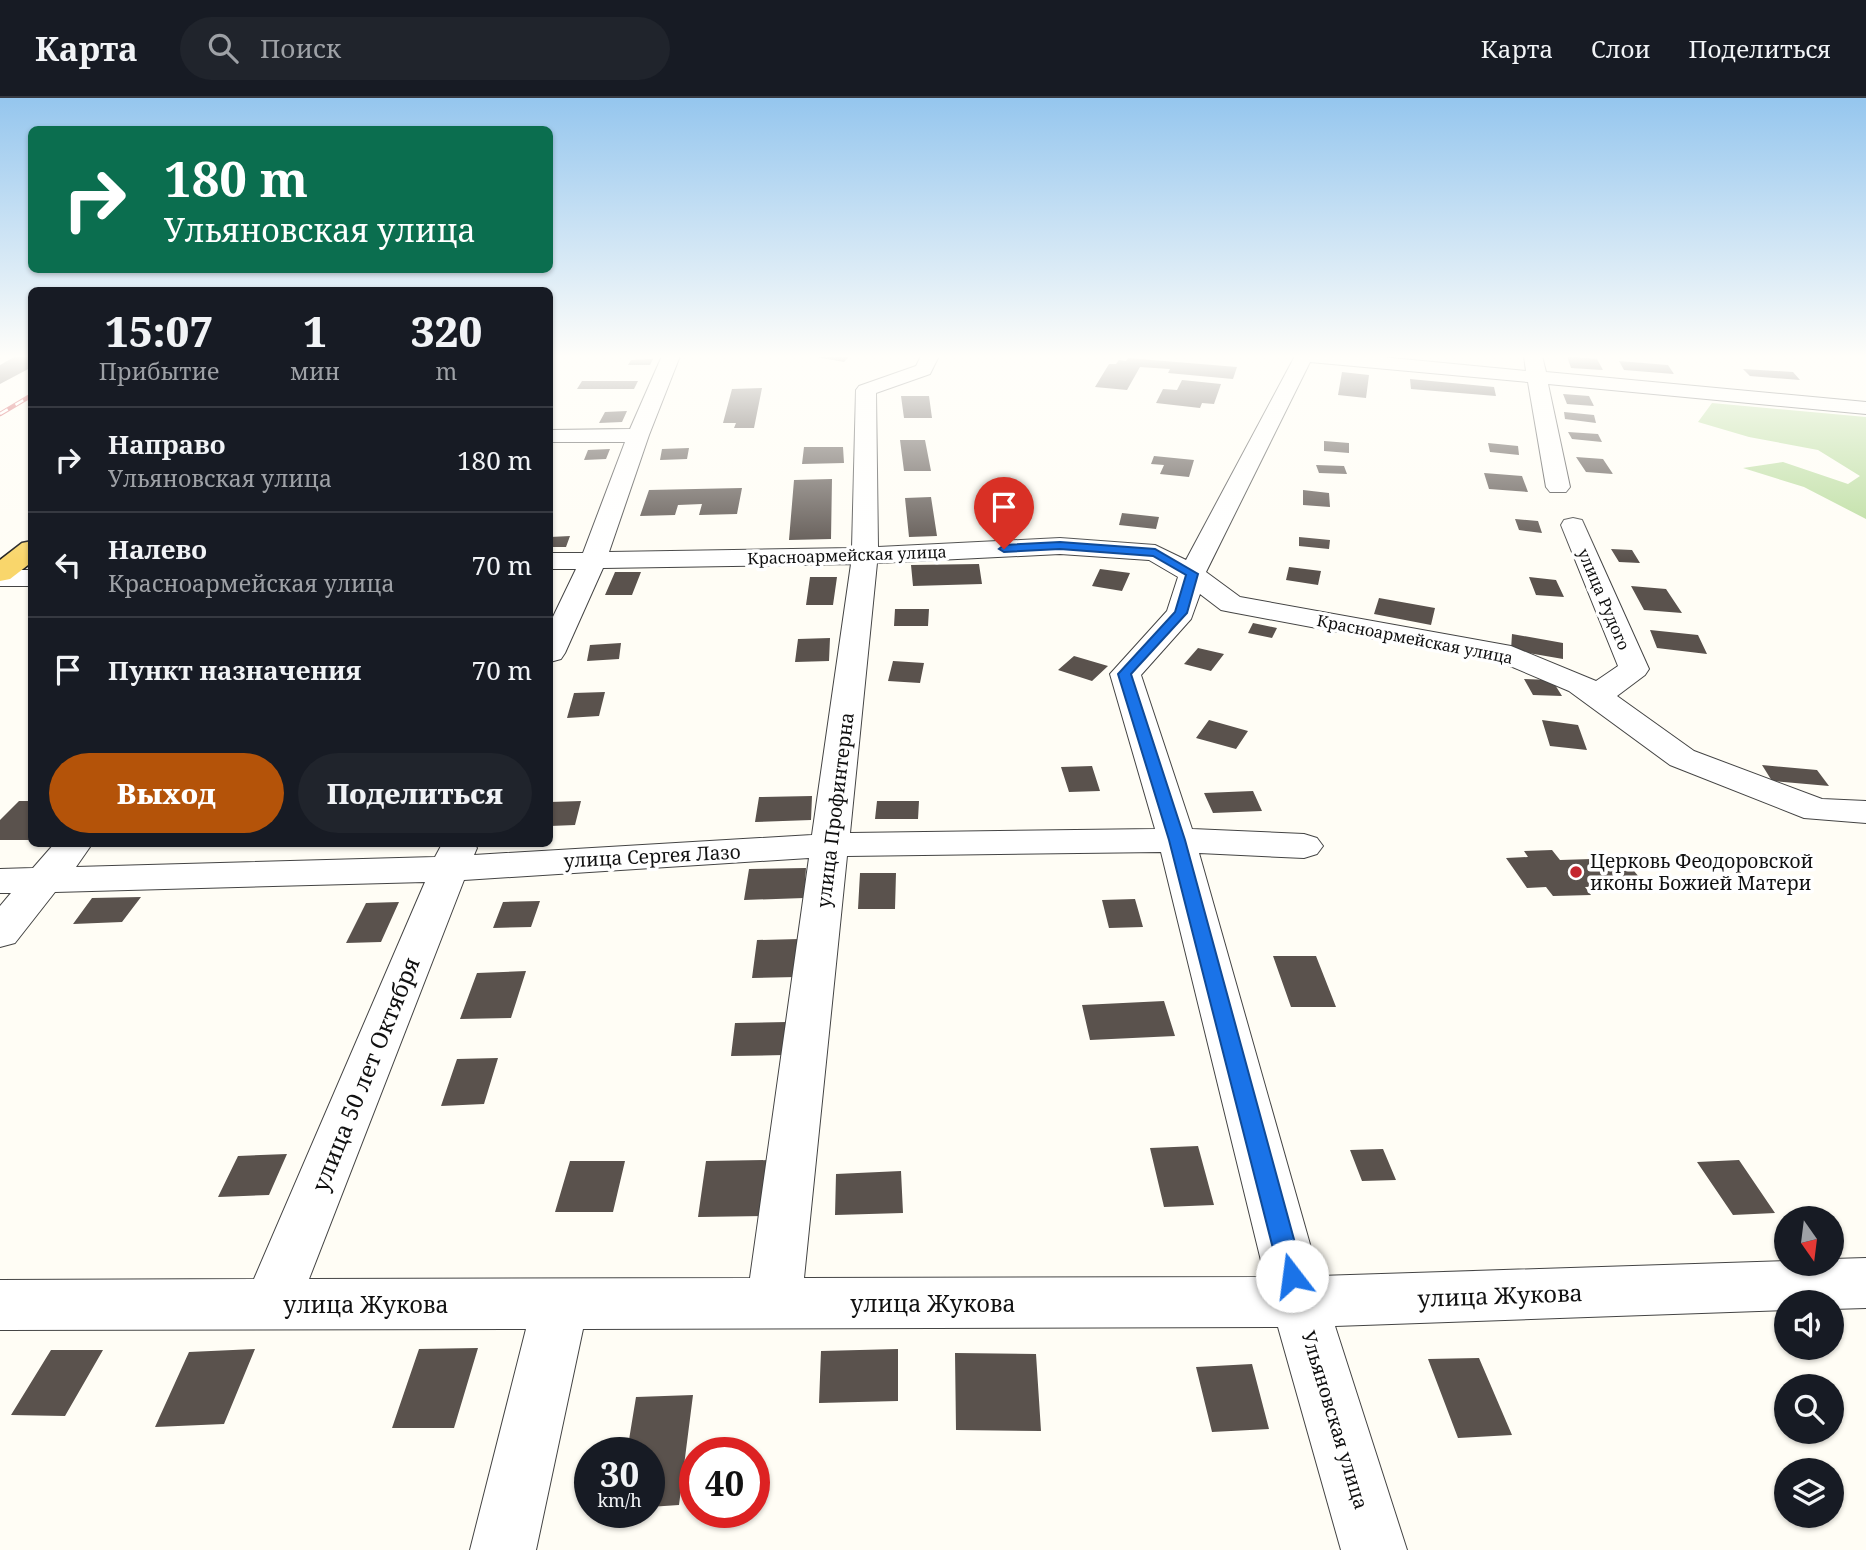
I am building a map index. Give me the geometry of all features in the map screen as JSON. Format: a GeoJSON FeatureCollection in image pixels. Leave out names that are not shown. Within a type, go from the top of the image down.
{"type":"FeatureCollection","features":[{"type":"Feature","properties":{"kind":"main road"},"geometry":{"type":"LineString","coordinates":[[0,576],[28,552]]}},
{"type":"Feature","properties":{"kind":"street"},"geometry":{"type":"LineString","coordinates":[[553,647],[593,560],[643,424]]}},
{"type":"Feature","properties":{"kind":"street","name":"улица Профинтерна"},"geometry":{"type":"LineString","coordinates":[[774,1303],[832,845],[865,556],[866,424]]}},
{"type":"Feature","properties":{"kind":"street","name":"Ульяновская улица"},"geometry":{"type":"LineString","coordinates":[[1270,424],[1192,574],[1181,613],[1125,674],[1177,840],[1299,1302],[1374,1550]]}},
{"type":"Feature","properties":{"kind":"street"},"geometry":{"type":"LineString","coordinates":[[1546,424],[1558,487]]}},
{"type":"Feature","properties":{"kind":"street"},"geometry":{"type":"LineString","coordinates":[[553,436],[638,435]]}},
{"type":"Feature","properties":{"kind":"street","name":"улица Рудого"},"geometry":{"type":"LineString","coordinates":[[1573,526],[1634,669],[1588,690]]}},
{"type":"Feature","properties":{"kind":"street","name":"Красноармейская улица"},"geometry":{"type":"LineString","coordinates":[[553,561],[865,556],[1060,546],[1155,553],[1192,574],[1231,604],[1511,655],[1588,690]]}},
{"type":"Feature","properties":{"kind":"street"},"geometry":{"type":"LineString","coordinates":[[0,576],[28,578]]}},
{"type":"Feature","properties":{"kind":"street"},"geometry":{"type":"LineString","coordinates":[[1588,690],[1682,758],[1817,810],[1866,812]]}},
{"type":"Feature","properties":{"kind":"street","name":"улица Сергея Лазо"},"geometry":{"type":"LineString","coordinates":[[0,881],[454,856],[832,845],[1177,840],[1304,846]]}},
{"type":"Feature","properties":{"kind":"street"},"geometry":{"type":"LineString","coordinates":[[0,933],[71,847]]}},
{"type":"Feature","properties":{"kind":"street","name":"улица 50 лет Октября"},"geometry":{"type":"LineString","coordinates":[[271,1304],[454,856]]}},
{"type":"Feature","properties":{"kind":"street","name":"улица Жукова"},"geometry":{"type":"LineString","coordinates":[[0,1305],[1299,1302],[1866,1283]]}},
{"type":"Feature","properties":{"kind":"street"},"geometry":{"type":"LineString","coordinates":[[503,1550],[559,1304]]}},
{"type":"Feature","properties":{"kind":"green space"},"geometry":{"type":"Polygon","coordinates":[[[1704,424],[1866,424],[1866,519],[1804,487],[1743,468],[1783,462],[1848,484],[1860,476],[1818,450],[1749,437],[1704,424]]]}},
{"type":"Feature","properties":{"kind":"building"},"geometry":{"type":"Polygon","coordinates":[[[736,424],[755,424],[754,428],[734,428],[736,424]]]}},
{"type":"Feature","properties":{"kind":"building"},"geometry":{"type":"Polygon","coordinates":[[[1568,432],[1598,434],[1602,442],[1572,439],[1568,432]]]}},
{"type":"Feature","properties":{"kind":"building"},"geometry":{"type":"Polygon","coordinates":[[[900,440],[925,440],[931,471],[904,471],[900,440]]]}},
{"type":"Feature","properties":{"kind":"building"},"geometry":{"type":"Polygon","coordinates":[[[1324,441],[1349,443],[1349,453],[1324,451],[1324,441]]]}},
{"type":"Feature","properties":{"kind":"building"},"geometry":{"type":"Polygon","coordinates":[[[1488,443],[1518,446],[1519,455],[1490,452],[1488,443]]]}},
{"type":"Feature","properties":{"kind":"building"},"geometry":{"type":"Polygon","coordinates":[[[804,447],[843,447],[844,463],[802,464],[804,447]]]}},
{"type":"Feature","properties":{"kind":"building"},"geometry":{"type":"Polygon","coordinates":[[[689,448],[687,459],[660,460],[662,449],[689,448]]]}},
{"type":"Feature","properties":{"kind":"building"},"geometry":{"type":"Polygon","coordinates":[[[610,449],[606,459],[584,460],[588,450],[610,449]]]}},
{"type":"Feature","properties":{"kind":"building"},"geometry":{"type":"Polygon","coordinates":[[[1154,456],[1194,460],[1189,477],[1160,474],[1164,465],[1151,464],[1154,456]]]}},
{"type":"Feature","properties":{"kind":"building"},"geometry":{"type":"Polygon","coordinates":[[[1576,457],[1603,459],[1613,474],[1586,472],[1576,457]]]}},
{"type":"Feature","properties":{"kind":"building"},"geometry":{"type":"Polygon","coordinates":[[[1316,465],[1344,466],[1347,474],[1319,473],[1316,465]]]}},
{"type":"Feature","properties":{"kind":"building"},"geometry":{"type":"Polygon","coordinates":[[[1484,473],[1522,476],[1528,492],[1489,489],[1484,473]]]}},
{"type":"Feature","properties":{"kind":"building"},"geometry":{"type":"Polygon","coordinates":[[[832,479],[831,539],[789,540],[794,480],[832,479]]]}},
{"type":"Feature","properties":{"kind":"building"},"geometry":{"type":"Polygon","coordinates":[[[742,488],[737,514],[699,515],[702,504],[678,505],[675,515],[640,516],[649,490],[742,488]]]}},
{"type":"Feature","properties":{"kind":"building"},"geometry":{"type":"Polygon","coordinates":[[[1303,490],[1329,493],[1330,507],[1303,505],[1303,490]]]}},
{"type":"Feature","properties":{"kind":"building"},"geometry":{"type":"Polygon","coordinates":[[[931,497],[937,536],[909,537],[905,498],[931,497]]]}},
{"type":"Feature","properties":{"kind":"building"},"geometry":{"type":"Polygon","coordinates":[[[1122,513],[1159,517],[1156,529],[1119,525],[1122,513]]]}},
{"type":"Feature","properties":{"kind":"building"},"geometry":{"type":"Polygon","coordinates":[[[1515,519],[1538,521],[1542,533],[1519,530],[1515,519]]]}},
{"type":"Feature","properties":{"kind":"building"},"geometry":{"type":"Polygon","coordinates":[[[570,536],[566,547],[553,547],[553,537],[570,536]]]}},
{"type":"Feature","properties":{"kind":"building"},"geometry":{"type":"Polygon","coordinates":[[[1299,537],[1330,540],[1329,549],[1299,546],[1299,537]]]}},
{"type":"Feature","properties":{"kind":"building"},"geometry":{"type":"Polygon","coordinates":[[[1611,549],[1632,550],[1640,563],[1619,562],[1611,549]]]}},
{"type":"Feature","properties":{"kind":"building"},"geometry":{"type":"Polygon","coordinates":[[[979,564],[982,584],[913,586],[911,565],[979,564]]]}},
{"type":"Feature","properties":{"kind":"building"},"geometry":{"type":"Polygon","coordinates":[[[1289,567],[1321,571],[1318,585],[1286,580],[1289,567]]]}},
{"type":"Feature","properties":{"kind":"building"},"geometry":{"type":"Polygon","coordinates":[[[1100,569],[1130,573],[1122,591],[1092,586],[1100,569]]]}},
{"type":"Feature","properties":{"kind":"building"},"geometry":{"type":"Polygon","coordinates":[[[615,572],[641,572],[632,595],[605,595],[615,572]]]}},
{"type":"Feature","properties":{"kind":"building"},"geometry":{"type":"Polygon","coordinates":[[[810,577],[837,577],[833,605],[806,605],[810,577]]]}},
{"type":"Feature","properties":{"kind":"building"},"geometry":{"type":"Polygon","coordinates":[[[1529,577],[1556,580],[1564,597],[1536,595],[1529,577]]]}},
{"type":"Feature","properties":{"kind":"building"},"geometry":{"type":"Polygon","coordinates":[[[1631,586],[1666,589],[1682,613],[1644,610],[1631,586]]]}},
{"type":"Feature","properties":{"kind":"building"},"geometry":{"type":"Polygon","coordinates":[[[1379,598],[1435,608],[1431,625],[1374,614],[1379,598]]]}},
{"type":"Feature","properties":{"kind":"building"},"geometry":{"type":"Polygon","coordinates":[[[895,609],[929,609],[928,626],[894,626],[895,609]]]}},
{"type":"Feature","properties":{"kind":"building"},"geometry":{"type":"Polygon","coordinates":[[[1253,623],[1277,628],[1272,638],[1248,633],[1253,623]]]}},
{"type":"Feature","properties":{"kind":"building"},"geometry":{"type":"Polygon","coordinates":[[[1650,630],[1698,635],[1707,654],[1657,648],[1650,630]]]}},
{"type":"Feature","properties":{"kind":"building"},"geometry":{"type":"Polygon","coordinates":[[[1512,634],[1563,643],[1563,659],[1511,650],[1512,634]]]}},
{"type":"Feature","properties":{"kind":"building"},"geometry":{"type":"Polygon","coordinates":[[[830,638],[829,661],[795,662],[798,639],[830,638]]]}},
{"type":"Feature","properties":{"kind":"building"},"geometry":{"type":"Polygon","coordinates":[[[621,643],[619,659],[587,661],[590,645],[621,643]]]}},
{"type":"Feature","properties":{"kind":"building"},"geometry":{"type":"Polygon","coordinates":[[[1198,648],[1224,654],[1211,671],[1184,664],[1198,648]]]}},
{"type":"Feature","properties":{"kind":"building"},"geometry":{"type":"Polygon","coordinates":[[[1074,656],[1108,666],[1092,681],[1058,670],[1074,656]]]}},
{"type":"Feature","properties":{"kind":"building"},"geometry":{"type":"Polygon","coordinates":[[[893,661],[924,663],[920,683],[888,681],[893,661]]]}},
{"type":"Feature","properties":{"kind":"building"},"geometry":{"type":"Polygon","coordinates":[[[1524,679],[1552,680],[1562,696],[1533,695],[1524,679]]]}},
{"type":"Feature","properties":{"kind":"building"},"geometry":{"type":"Polygon","coordinates":[[[605,692],[599,716],[567,718],[574,693],[605,692]]]}},
{"type":"Feature","properties":{"kind":"building"},"geometry":{"type":"Polygon","coordinates":[[[1209,720],[1248,731],[1236,749],[1196,738],[1209,720]]]}},
{"type":"Feature","properties":{"kind":"building"},"geometry":{"type":"Polygon","coordinates":[[[1542,720],[1578,725],[1587,750],[1550,746],[1542,720]]]}},
{"type":"Feature","properties":{"kind":"building"},"geometry":{"type":"Polygon","coordinates":[[[1762,765],[1817,770],[1829,786],[1772,781],[1762,765]]]}},
{"type":"Feature","properties":{"kind":"building"},"geometry":{"type":"Polygon","coordinates":[[[1092,766],[1100,791],[1069,792],[1061,767],[1092,766]]]}},
{"type":"Feature","properties":{"kind":"building"},"geometry":{"type":"Polygon","coordinates":[[[1253,791],[1262,811],[1213,813],[1204,793],[1253,791]]]}},
{"type":"Feature","properties":{"kind":"building"},"geometry":{"type":"Polygon","coordinates":[[[812,796],[811,820],[755,822],[759,797],[812,796]]]}},
{"type":"Feature","properties":{"kind":"building"},"geometry":{"type":"Polygon","coordinates":[[[19,801],[28,801],[28,840],[0,840],[0,820],[19,801]]]}},
{"type":"Feature","properties":{"kind":"building"},"geometry":{"type":"Polygon","coordinates":[[[581,801],[575,825],[553,826],[553,802],[581,801]]]}},
{"type":"Feature","properties":{"kind":"building"},"geometry":{"type":"Polygon","coordinates":[[[877,801],[919,801],[918,819],[875,819],[877,801]]]}},
{"type":"Feature","properties":{"kind":"building","name":"Церковь Феодоровской иконы Божией Матери"},"geometry":{"type":"Polygon","coordinates":[[[1552,850],[1560,860],[1623,858],[1645,884],[1585,887],[1591,895],[1553,896],[1546,887],[1527,888],[1506,858],[1528,857],[1524,851],[1552,850]]]}},
{"type":"Feature","properties":{"kind":"building"},"geometry":{"type":"Polygon","coordinates":[[[806,868],[804,898],[744,900],[749,869],[806,868]]]}},
{"type":"Feature","properties":{"kind":"building"},"geometry":{"type":"Polygon","coordinates":[[[860,873],[896,873],[895,909],[858,909],[860,873]]]}},
{"type":"Feature","properties":{"kind":"building"},"geometry":{"type":"Polygon","coordinates":[[[141,897],[122,922],[73,924],[92,898],[141,897]]]}},
{"type":"Feature","properties":{"kind":"building"},"geometry":{"type":"Polygon","coordinates":[[[1135,899],[1143,927],[1109,928],[1102,900],[1135,899]]]}},
{"type":"Feature","properties":{"kind":"building"},"geometry":{"type":"Polygon","coordinates":[[[540,901],[531,927],[493,928],[503,902],[540,901]]]}},
{"type":"Feature","properties":{"kind":"building"},"geometry":{"type":"Polygon","coordinates":[[[399,902],[381,942],[346,943],[366,903],[399,902]]]}},
{"type":"Feature","properties":{"kind":"building"},"geometry":{"type":"Polygon","coordinates":[[[799,939],[796,977],[752,978],[757,940],[799,939]]]}},
{"type":"Feature","properties":{"kind":"building"},"geometry":{"type":"Polygon","coordinates":[[[1273,956],[1316,956],[1336,1007],[1291,1007],[1273,956]]]}},
{"type":"Feature","properties":{"kind":"building"},"geometry":{"type":"Polygon","coordinates":[[[526,971],[511,1018],[460,1019],[477,973],[526,971]]]}},
{"type":"Feature","properties":{"kind":"building"},"geometry":{"type":"Polygon","coordinates":[[[1164,1001],[1175,1036],[1090,1040],[1082,1005],[1164,1001]]]}},
{"type":"Feature","properties":{"kind":"building"},"geometry":{"type":"Polygon","coordinates":[[[787,1022],[784,1055],[731,1056],[735,1023],[787,1022]]]}},
{"type":"Feature","properties":{"kind":"building"},"geometry":{"type":"Polygon","coordinates":[[[498,1058],[484,1104],[441,1106],[457,1059],[498,1058]]]}},
{"type":"Feature","properties":{"kind":"building"},"geometry":{"type":"Polygon","coordinates":[[[1198,1146],[1214,1205],[1164,1207],[1150,1148],[1198,1146]]]}},
{"type":"Feature","properties":{"kind":"building"},"geometry":{"type":"Polygon","coordinates":[[[1383,1149],[1396,1180],[1362,1181],[1350,1150],[1383,1149]]]}},
{"type":"Feature","properties":{"kind":"building"},"geometry":{"type":"Polygon","coordinates":[[[287,1154],[269,1195],[218,1197],[238,1156],[287,1154]]]}},
{"type":"Feature","properties":{"kind":"building"},"geometry":{"type":"Polygon","coordinates":[[[770,1160],[765,1216],[698,1217],[706,1161],[770,1160]]]}},
{"type":"Feature","properties":{"kind":"building"},"geometry":{"type":"Polygon","coordinates":[[[1739,1160],[1774,1213],[1733,1215],[1697,1162],[1739,1160]]]}},
{"type":"Feature","properties":{"kind":"building"},"geometry":{"type":"Polygon","coordinates":[[[570,1161],[625,1161],[613,1212],[555,1212],[570,1161]]]}},
{"type":"Feature","properties":{"kind":"building"},"geometry":{"type":"Polygon","coordinates":[[[901,1171],[903,1213],[835,1215],[836,1174],[901,1171]]]}},
{"type":"Feature","properties":{"kind":"building"},"geometry":{"type":"Polygon","coordinates":[[[478,1348],[454,1428],[392,1428],[419,1349],[478,1348]]]}},
{"type":"Feature","properties":{"kind":"building"},"geometry":{"type":"Polygon","coordinates":[[[255,1349],[224,1424],[155,1427],[189,1352],[255,1349]]]}},
{"type":"Feature","properties":{"kind":"building"},"geometry":{"type":"Polygon","coordinates":[[[898,1349],[898,1401],[819,1403],[821,1351],[898,1349]]]}},
{"type":"Feature","properties":{"kind":"building"},"geometry":{"type":"Polygon","coordinates":[[[51,1350],[103,1350],[65,1416],[11,1415],[51,1350]]]}},
{"type":"Feature","properties":{"kind":"building"},"geometry":{"type":"Polygon","coordinates":[[[955,1353],[1036,1354],[1041,1431],[956,1430],[955,1353]]]}},
{"type":"Feature","properties":{"kind":"building"},"geometry":{"type":"Polygon","coordinates":[[[1479,1358],[1512,1435],[1458,1438],[1428,1359],[1479,1358]]]}},
{"type":"Feature","properties":{"kind":"building"},"geometry":{"type":"Polygon","coordinates":[[[1252,1364],[1269,1429],[1212,1432],[1196,1367],[1252,1364]]]}},
{"type":"Feature","properties":{"kind":"building"},"geometry":{"type":"Polygon","coordinates":[[[693,1395],[688,1437],[679,1437],[679,1505],[665,1506],[665,1437],[629,1437],[636,1397],[693,1395]]]}},
{"type":"Feature","properties":{"kind":"place","name":"Церковь Феодоровской иконы Божией Матери"},"geometry":{"type":"Point","coordinates":[1576,872]}},
{"type":"Feature","properties":{"kind":"route"},"geometry":{"type":"LineString","coordinates":[[1004,549],[1060,546],[1155,553],[1192,574],[1181,613],[1125,674],[1177,840],[1292,1276]]}}]}
